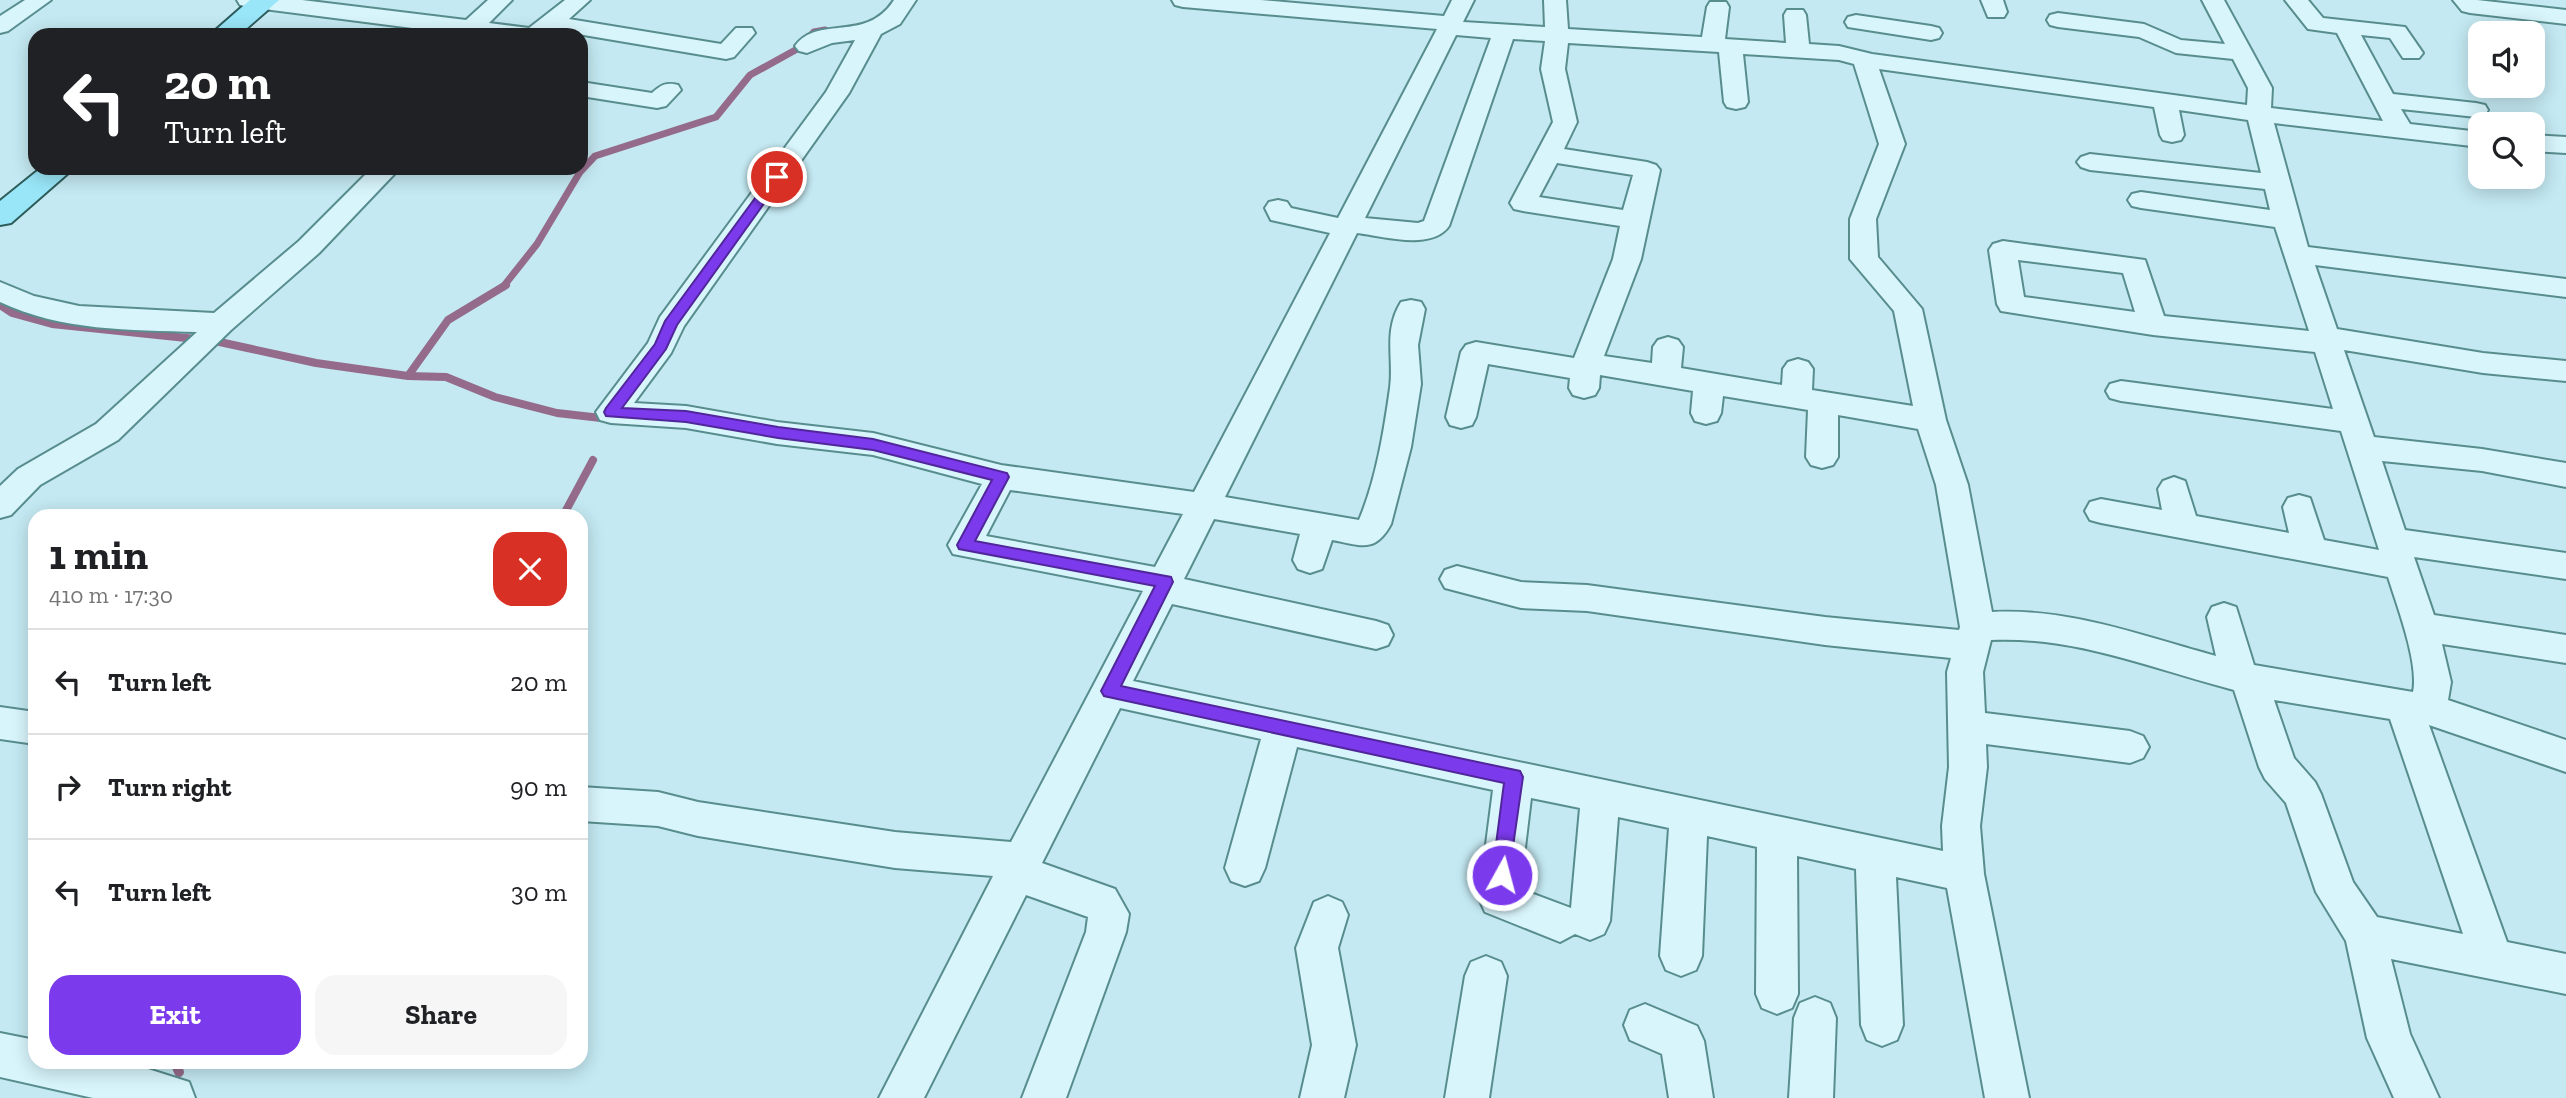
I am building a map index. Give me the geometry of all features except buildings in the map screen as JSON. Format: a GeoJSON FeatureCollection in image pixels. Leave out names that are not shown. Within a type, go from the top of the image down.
{"type":"FeatureCollection","features":[{"type":"Feature","properties":{"kind":"main road"},"geometry":{"type":"LineString","coordinates":[[230,28],[259,1]]}},
{"type":"Feature","properties":{"kind":"main road"},"geometry":{"type":"LineString","coordinates":[[0,216],[51,175]]}},
{"type":"Feature","properties":{"kind":"street"},"geometry":{"type":"LineString","coordinates":[[0,26],[40,0]]}},
{"type":"Feature","properties":{"kind":"street"},"geometry":{"type":"LineString","coordinates":[[471,28],[500,0]]}},
{"type":"Feature","properties":{"kind":"street"},"geometry":{"type":"LineString","coordinates":[[542,28],[579,0]]}},
{"type":"Feature","properties":{"kind":"street"},"geometry":{"type":"LineString","coordinates":[[807,46],[826,35],[872,30],[892,19],[905,0]]}},
{"type":"Feature","properties":{"kind":"street"},"geometry":{"type":"LineString","coordinates":[[1183,0],[1283,4],[1455,17],[1504,32],[1722,44],[1858,58],[2259,114],[2468,139]]}},
{"type":"Feature","properties":{"kind":"street"},"geometry":{"type":"LineString","coordinates":[[1555,0],[1557,35],[1553,69],[1565,122],[1523,203],[1634,220]]}},
{"type":"Feature","properties":{"kind":"street"},"geometry":{"type":"LineString","coordinates":[[2213,0],[2260,88],[2259,114],[2286,220],[2421,627],[2433,682],[2416,707]]}},
{"type":"Feature","properties":{"kind":"street"},"geometry":{"type":"LineString","coordinates":[[2296,0],[2316,24],[2397,32],[2411,53]]}},
{"type":"Feature","properties":{"kind":"street"},"geometry":{"type":"LineString","coordinates":[[2464,0],[2470,6],[2566,17]]}},
{"type":"Feature","properties":{"kind":"street"},"geometry":{"type":"LineString","coordinates":[[259,1],[463,28]]}},
{"type":"Feature","properties":{"kind":"street"},"geometry":{"type":"LineString","coordinates":[[1718,7],[1722,44],[1730,61],[1736,102]]}},
{"type":"Feature","properties":{"kind":"street"},"geometry":{"type":"LineString","coordinates":[[1931,33],[1858,11],[1858,58],[1892,144],[1863,219],[1864,259],[1908,309],[1931,420],[1952,485],[1974,637],[1965,671],[1968,766],[1961,826],[1964,874],[2007,1098]]}},
{"type":"Feature","properties":{"kind":"street"},"geometry":{"type":"LineString","coordinates":[[1795,15],[1798,52]]}},
{"type":"Feature","properties":{"kind":"street"},"geometry":{"type":"LineString","coordinates":[[901,1098],[1455,17]]}},
{"type":"Feature","properties":{"kind":"street"},"geometry":{"type":"LineString","coordinates":[[376,28],[388,18]]}},
{"type":"Feature","properties":{"kind":"street"},"geometry":{"type":"LineString","coordinates":[[2058,20],[2144,31],[2176,46],[2241,53]]}},
{"type":"Feature","properties":{"kind":"street"},"geometry":{"type":"LineString","coordinates":[[2345,27],[2401,131]]}},
{"type":"Feature","properties":{"kind":"street"},"geometry":{"type":"LineString","coordinates":[[872,30],[837,93],[670,324],[661,346],[611,412],[686,416],[778,433],[873,444],[1001,477],[1203,505],[1366,534],[1375,524],[1395,447],[1406,384],[1403,345],[1411,309]]}},
{"type":"Feature","properties":{"kind":"street"},"geometry":{"type":"LineString","coordinates":[[1278,208],[1280,214],[1348,226],[1420,232],[1436,226],[1504,32]]}},
{"type":"Feature","properties":{"kind":"street"},"geometry":{"type":"LineString","coordinates":[[588,37],[726,52],[744,33]]}},
{"type":"Feature","properties":{"kind":"street"},"geometry":{"type":"LineString","coordinates":[[588,96],[657,102],[669,90]]}},
{"type":"Feature","properties":{"kind":"street"},"geometry":{"type":"LineString","coordinates":[[2385,100],[2476,110]]}},
{"type":"Feature","properties":{"kind":"street"},"geometry":{"type":"LineString","coordinates":[[2165,101],[2172,135]]}},
{"type":"Feature","properties":{"kind":"street"},"geometry":{"type":"LineString","coordinates":[[2545,144],[2566,145]]}},
{"type":"Feature","properties":{"kind":"street"},"geometry":{"type":"LineString","coordinates":[[1549,154],[1647,170],[1627,259],[1586,374]]}},
{"type":"Feature","properties":{"kind":"street"},"geometry":{"type":"LineString","coordinates":[[2090,162],[2277,183]]}},
{"type":"Feature","properties":{"kind":"street"},"geometry":{"type":"LineString","coordinates":[[0,506],[29,477],[107,432],[309,247],[380,175]]}},
{"type":"Feature","properties":{"kind":"street"},"geometry":{"type":"LineString","coordinates":[[2141,200],[2286,220]]}},
{"type":"Feature","properties":{"kind":"street"},"geometry":{"type":"LineString","coordinates":[[2152,325],[2135,266],[2003,250],[2011,304],[2152,325],[2326,340],[2483,363],[2566,371]]}},
{"type":"Feature","properties":{"kind":"street"},"geometry":{"type":"LineString","coordinates":[[2298,254],[2391,256],[2517,282],[2566,288]]}},
{"type":"Feature","properties":{"kind":"street"},"geometry":{"type":"LineString","coordinates":[[2505,256],[2517,282]]}},
{"type":"Feature","properties":{"kind":"street"},"geometry":{"type":"LineString","coordinates":[[0,291],[36,309],[211,334]]}},
{"type":"Feature","properties":{"kind":"street"},"geometry":{"type":"LineString","coordinates":[[1461,417],[1476,352],[1586,374],[1667,361],[1709,383],[1806,390],[1931,420]]}},
{"type":"Feature","properties":{"kind":"street"},"geometry":{"type":"LineString","coordinates":[[1706,413],[1709,383]]}},
{"type":"Feature","properties":{"kind":"street"},"geometry":{"type":"LineString","coordinates":[[1806,390],[1822,457]]}},
{"type":"Feature","properties":{"kind":"street"},"geometry":{"type":"LineString","coordinates":[[2121,391],[2566,475]]}},
{"type":"Feature","properties":{"kind":"street"},"geometry":{"type":"LineString","coordinates":[[1001,477],[965,545],[1164,585],[1376,635]]}},
{"type":"Feature","properties":{"kind":"street"},"geometry":{"type":"LineString","coordinates":[[2174,489],[2182,526]]}},
{"type":"Feature","properties":{"kind":"street"},"geometry":{"type":"LineString","coordinates":[[2300,507],[2310,550]]}},
{"type":"Feature","properties":{"kind":"street"},"geometry":{"type":"LineString","coordinates":[[2101,511],[2310,550],[2566,566]]}},
{"type":"Feature","properties":{"kind":"street"},"geometry":{"type":"LineString","coordinates":[[1310,560],[1319,525]]}},
{"type":"Feature","properties":{"kind":"street"},"geometry":{"type":"LineString","coordinates":[[1457,579],[1521,595],[1587,598],[1825,631],[1974,637],[2013,623],[2077,630],[2244,678],[2416,707],[2566,756]]}},
{"type":"Feature","properties":{"kind":"street"},"geometry":{"type":"LineString","coordinates":[[2224,617],[2278,767],[2302,794],[2336,892],[2365,933],[2389,1038],[2417,1098]]}},
{"type":"Feature","properties":{"kind":"street"},"geometry":{"type":"LineString","coordinates":[[2421,627],[2566,649]]}},
{"type":"Feature","properties":{"kind":"street"},"geometry":{"type":"LineString","coordinates":[[1110,691],[1964,874]]}},
{"type":"Feature","properties":{"kind":"street"},"geometry":{"type":"LineString","coordinates":[[2416,707],[2493,960]]}},
{"type":"Feature","properties":{"kind":"street"},"geometry":{"type":"LineString","coordinates":[[0,723],[28,727]]}},
{"type":"Feature","properties":{"kind":"street"},"geometry":{"type":"LineString","coordinates":[[1965,726],[2130,747]]}},
{"type":"Feature","properties":{"kind":"street"},"geometry":{"type":"LineString","coordinates":[[1245,868],[1283,728]]}},
{"type":"Feature","properties":{"kind":"street"},"geometry":{"type":"LineString","coordinates":[[1514,777],[1499,899],[1575,922],[1600,796]]}},
{"type":"Feature","properties":{"kind":"street"},"geometry":{"type":"LineString","coordinates":[[588,804],[658,809],[698,819],[1019,867],[1101,902],[1109,914],[1106,932],[1044,1098]]}},
{"type":"Feature","properties":{"kind":"street"},"geometry":{"type":"LineString","coordinates":[[1681,956],[1689,815]]}},
{"type":"Feature","properties":{"kind":"street"},"geometry":{"type":"LineString","coordinates":[[1777,834],[1777,994]]}},
{"type":"Feature","properties":{"kind":"street"},"geometry":{"type":"LineString","coordinates":[[1875,854],[1882,1025]]}},
{"type":"Feature","properties":{"kind":"street"},"geometry":{"type":"LineString","coordinates":[[1322,1098],[1334,1045],[1317,948],[1328,915]]}},
{"type":"Feature","properties":{"kind":"street"},"geometry":{"type":"LineString","coordinates":[[2365,933],[2566,974]]}},
{"type":"Feature","properties":{"kind":"street"},"geometry":{"type":"LineString","coordinates":[[1466,1098],[1486,976]]}},
{"type":"Feature","properties":{"kind":"street"},"geometry":{"type":"LineString","coordinates":[[1811,1098],[1815,1018]]}},
{"type":"Feature","properties":{"kind":"street"},"geometry":{"type":"LineString","coordinates":[[1645,1025],[1682,1041],[1691,1098]]}},
{"type":"Feature","properties":{"kind":"street"},"geometry":{"type":"LineString","coordinates":[[0,1055],[28,1060]]}},
{"type":"Feature","properties":{"kind":"street"},"geometry":{"type":"LineString","coordinates":[[64,1069],[173,1098]]}},
{"type":"Feature","properties":{"kind":"waterway"},"geometry":{"type":"LineString","coordinates":[[588,163],[595,156],[716,117],[750,75],[799,48],[814,32],[825,30]]}},
{"type":"Feature","properties":{"kind":"waterway"},"geometry":{"type":"LineString","coordinates":[[503,287],[537,244],[578,175]]}},
{"type":"Feature","properties":{"kind":"waterway"},"geometry":{"type":"LineString","coordinates":[[408,376],[448,320],[503,287]]}},
{"type":"Feature","properties":{"kind":"waterway"},"geometry":{"type":"LineString","coordinates":[[0,305],[12,313],[52,324],[215,341],[316,363],[408,376]]}},
{"type":"Feature","properties":{"kind":"waterway"},"geometry":{"type":"LineString","coordinates":[[408,376],[446,377],[495,397],[557,413],[601,418]]}},
{"type":"Feature","properties":{"kind":"waterway"},"geometry":{"type":"LineString","coordinates":[[567,509],[593,460]]}},
{"type":"Feature","properties":{"kind":"route"},"geometry":{"type":"LineString","coordinates":[[777,177],[670,324],[661,346],[611,412],[686,416],[778,433],[873,444],[1001,477],[965,545],[1165,582],[1110,691],[1514,777],[1502,875]]}}]}
